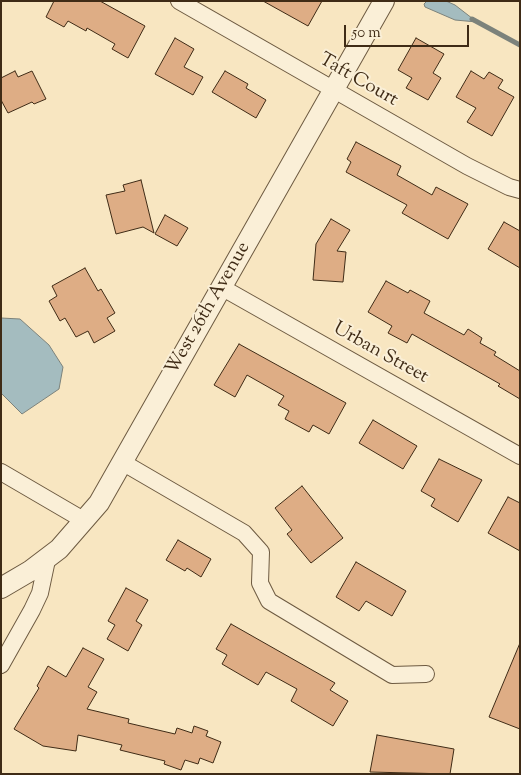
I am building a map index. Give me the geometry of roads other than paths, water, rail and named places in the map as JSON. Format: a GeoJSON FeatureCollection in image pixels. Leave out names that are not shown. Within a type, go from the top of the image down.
{"type":"FeatureCollection","features":[{"type":"Feature","properties":{"kind":"street","name":"Taft Court"},"geometry":{"type":"LineString","coordinates":[[179,1],[467,166],[508,187],[520,190]]}},
{"type":"Feature","properties":{"kind":"street","name":"West 26th Avenue"},"geometry":{"type":"LineString","coordinates":[[1,588],[47,560],[85,521],[122,462],[384,1]]}},
{"type":"Feature","properties":{"kind":"street","name":"Urban Street"},"geometry":{"type":"LineString","coordinates":[[221,288],[520,456]]}},
{"type":"Feature","properties":{"kind":"street"},"geometry":{"type":"LineString","coordinates":[[122,462],[244,533],[261,552],[260,583],[268,601],[392,675],[426,674]]}},
{"type":"Feature","properties":{"kind":"street"},"geometry":{"type":"LineString","coordinates":[[1,472],[85,521]]}},
{"type":"Feature","properties":{"kind":"street"},"geometry":{"type":"LineString","coordinates":[[1,665],[40,593],[47,560]]}},
{"type":"Feature","properties":{"kind":"water"},"geometry":{"type":"Polygon","coordinates":[[[427,1],[446,1],[455,5],[477,22],[455,20],[425,7],[424,4],[427,1]]]}},
{"type":"Feature","properties":{"kind":"water"},"geometry":{"type":"Polygon","coordinates":[[[1,318],[20,319],[49,345],[63,367],[59,389],[22,414],[1,393],[1,318]]]}},
{"type":"Feature","properties":{"kind":"waterway"},"geometry":{"type":"LineString","coordinates":[[472,19],[520,45]]}}]}
